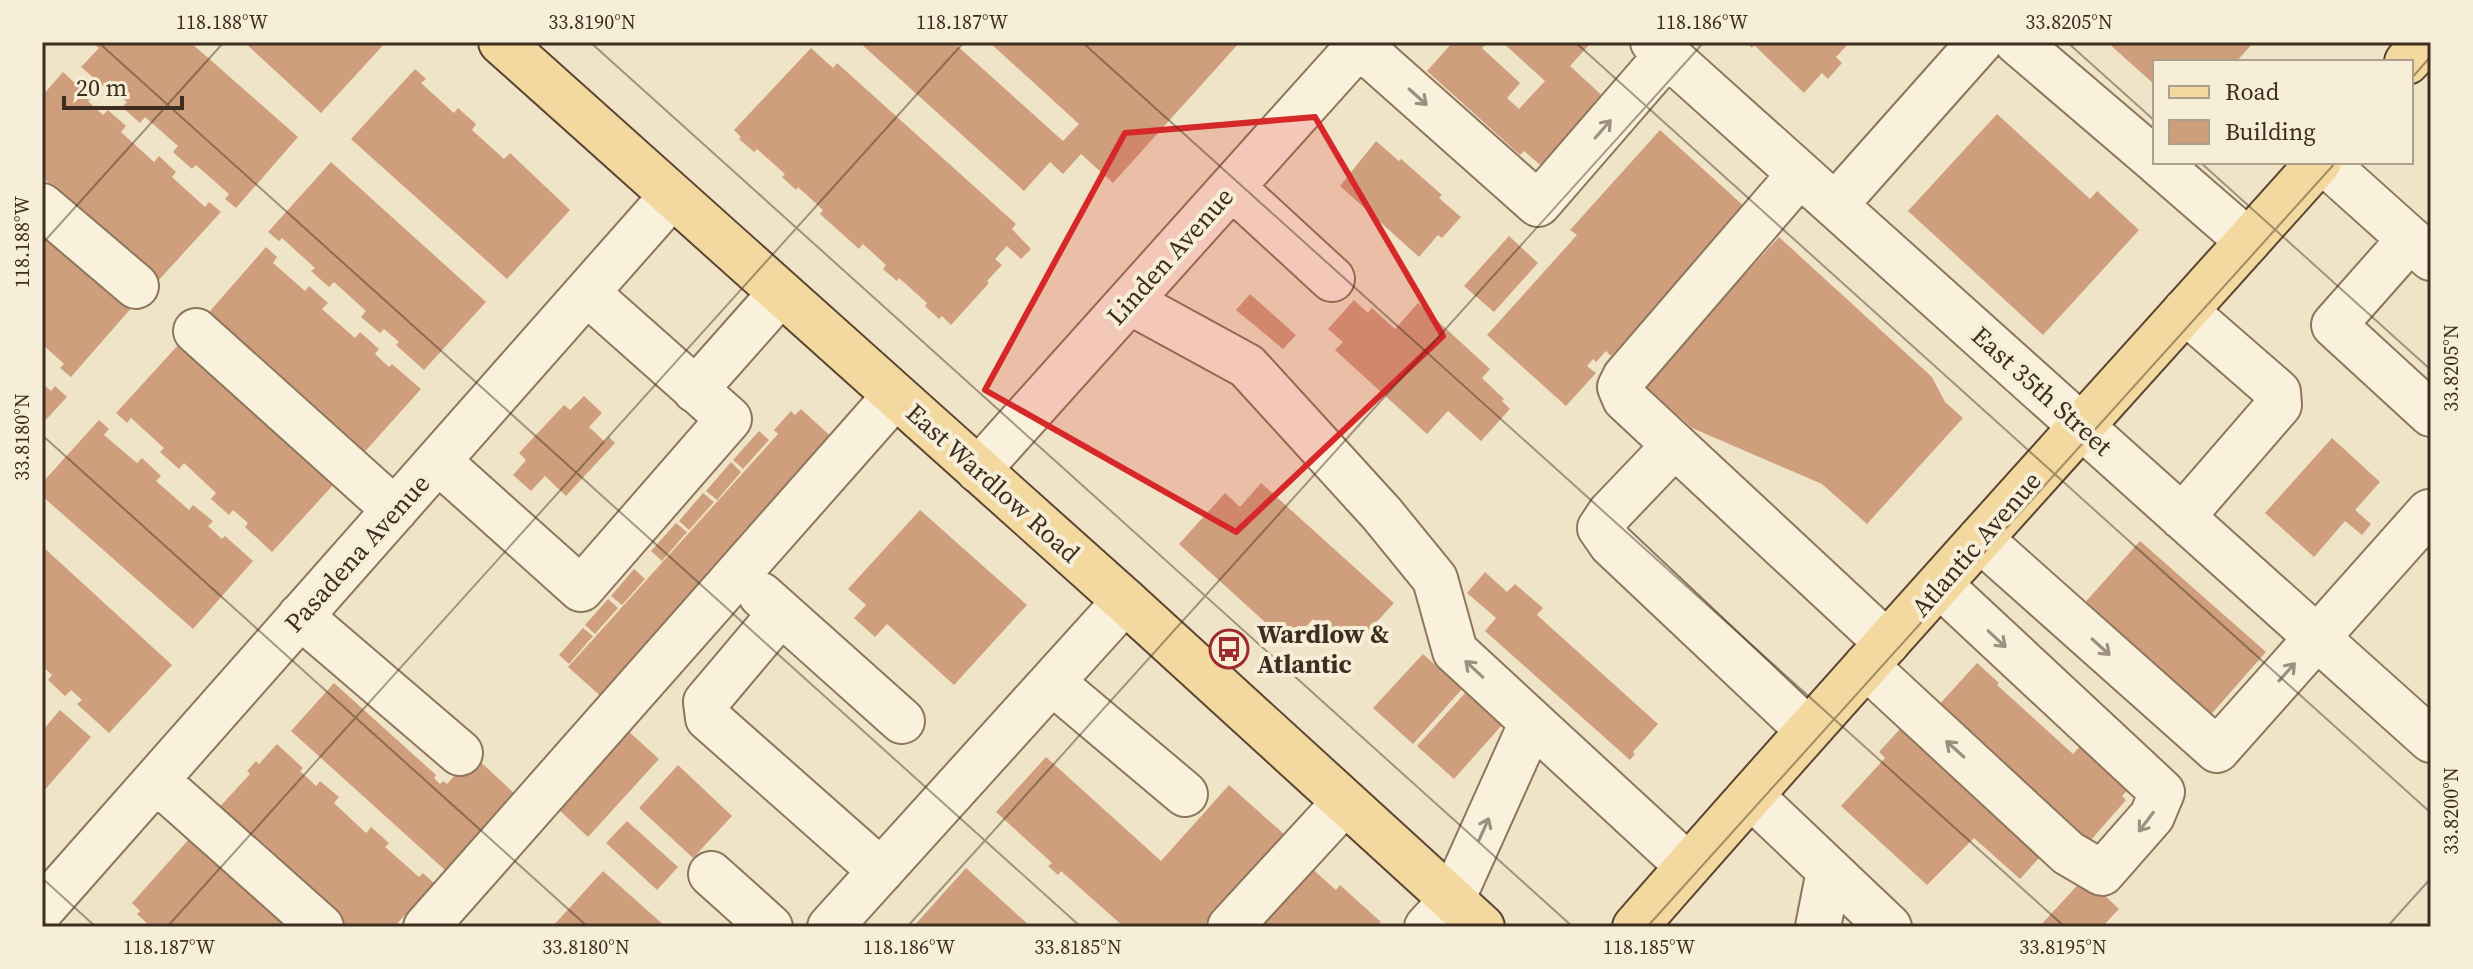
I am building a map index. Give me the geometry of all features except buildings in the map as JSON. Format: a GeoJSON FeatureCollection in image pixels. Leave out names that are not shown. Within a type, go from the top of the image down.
{"type":"FeatureCollection","features":[{"type":"Feature","properties":{"kind":"main road","name":"East Wardlow Road"},"geometry":{"type":"LineString","coordinates":[[501,42],[1125,601],[1344,803],[1454,918]]}},
{"type":"Feature","properties":{"kind":"main road"},"geometry":{"type":"LineString","coordinates":[[2409,60],[2425,42]]}},
{"type":"Feature","properties":{"kind":"main road","name":"Atlantic Avenue"},"geometry":{"type":"LineString","coordinates":[[1635,927],[1807,729],[2320,164]]}},
{"type":"Feature","properties":{"kind":"street"},"geometry":{"type":"LineString","coordinates":[[1835,205],[1980,42]]}},
{"type":"Feature","properties":{"kind":"street"},"geometry":{"type":"LineString","coordinates":[[2017,42],[2153,158]]}},
{"type":"Feature","properties":{"kind":"street"},"geometry":{"type":"LineString","coordinates":[[1361,44],[1538,204],[1660,48]]}},
{"type":"Feature","properties":{"kind":"street","name":"Linden Avenue"},"geometry":{"type":"LineString","coordinates":[[978,470],[1361,44]]}},
{"type":"Feature","properties":{"kind":"street","name":"East 35th Street"},"geometry":{"type":"LineString","coordinates":[[1660,48],[2431,740]]}},
{"type":"Feature","properties":{"kind":"street"},"geometry":{"type":"LineString","coordinates":[[2159,164],[2248,241]]}},
{"type":"Feature","properties":{"kind":"street"},"geometry":{"type":"LineString","coordinates":[[2324,164],[2420,248],[2334,325],[2431,414]]}},
{"type":"Feature","properties":{"kind":"street"},"geometry":{"type":"LineString","coordinates":[[1800,174],[1625,377],[1620,387],[1625,399],[2068,853],[2102,873],[2152,816],[2162,792],[1940,585]]}},
{"type":"Feature","properties":{"kind":"street"},"geometry":{"type":"LineString","coordinates":[[1232,187],[1332,279]]}},
{"type":"Feature","properties":{"kind":"street","name":"Pasadena Avenue"},"geometry":{"type":"LineString","coordinates":[[42,909],[671,197]]}},
{"type":"Feature","properties":{"kind":"street"},"geometry":{"type":"LineString","coordinates":[[42,206],[136,286]]}},
{"type":"Feature","properties":{"kind":"street"},"geometry":{"type":"LineString","coordinates":[[438,461],[581,589],[729,419],[587,293]]}},
{"type":"Feature","properties":{"kind":"street"},"geometry":{"type":"LineString","coordinates":[[695,390],[780,294]]}},
{"type":"Feature","properties":{"kind":"street"},"geometry":{"type":"LineString","coordinates":[[1130,302],[1247,366],[1382,514],[1435,579],[1455,651],[1688,866]]}},
{"type":"Feature","properties":{"kind":"street"},"geometry":{"type":"LineString","coordinates":[[2182,517],[2279,405],[2280,398],[2278,392],[2185,311]]}},
{"type":"Feature","properties":{"kind":"street"},"geometry":{"type":"LineString","coordinates":[[196,331],[395,510]]}},
{"type":"Feature","properties":{"kind":"street"},"geometry":{"type":"LineString","coordinates":[[426,927],[895,396]]}},
{"type":"Feature","properties":{"kind":"street"},"geometry":{"type":"LineString","coordinates":[[1674,446],[1610,513],[1600,528],[1611,544],[1807,729]]}},
{"type":"Feature","properties":{"kind":"street"},"geometry":{"type":"LineString","coordinates":[[1980,539],[2217,750],[2429,512]]}},
{"type":"Feature","properties":{"kind":"street"},"geometry":{"type":"LineString","coordinates":[[738,574],[902,721]]}},
{"type":"Feature","properties":{"kind":"street"},"geometry":{"type":"LineString","coordinates":[[830,927],[1125,601]]}},
{"type":"Feature","properties":{"kind":"street"},"geometry":{"type":"LineString","coordinates":[[781,613],[706,702],[708,718],[881,871]]}},
{"type":"Feature","properties":{"kind":"street"},"geometry":{"type":"LineString","coordinates":[[300,616],[460,753]]}},
{"type":"Feature","properties":{"kind":"street"},"geometry":{"type":"LineString","coordinates":[[1052,682],[1185,794]]}},
{"type":"Feature","properties":{"kind":"street"},"geometry":{"type":"LineString","coordinates":[[1454,918],[1532,722]]}},
{"type":"Feature","properties":{"kind":"street"},"geometry":{"type":"LineString","coordinates":[[156,780],[321,927]]}},
{"type":"Feature","properties":{"kind":"street"},"geometry":{"type":"LineString","coordinates":[[1751,796],[1889,927]]}},
{"type":"Feature","properties":{"kind":"street"},"geometry":{"type":"LineString","coordinates":[[1230,927],[1344,803]]}},
{"type":"Feature","properties":{"kind":"street"},"geometry":{"type":"LineString","coordinates":[[1818,927],[1829,871]]}},
{"type":"Feature","properties":{"kind":"street"},"geometry":{"type":"LineString","coordinates":[[711,874],[770,927]]}},
{"type":"Feature","properties":{"kind":"highlighted area"},"geometry":{"type":"Polygon","coordinates":[[[1315,117],[1443,336],[1236,532],[985,390],[1125,133],[1315,117]]]}},
{"type":"Feature","properties":{"kind":"place","name":"Wardlow & Atlantic"},"geometry":{"type":"Point","coordinates":[1229,649]}}]}
